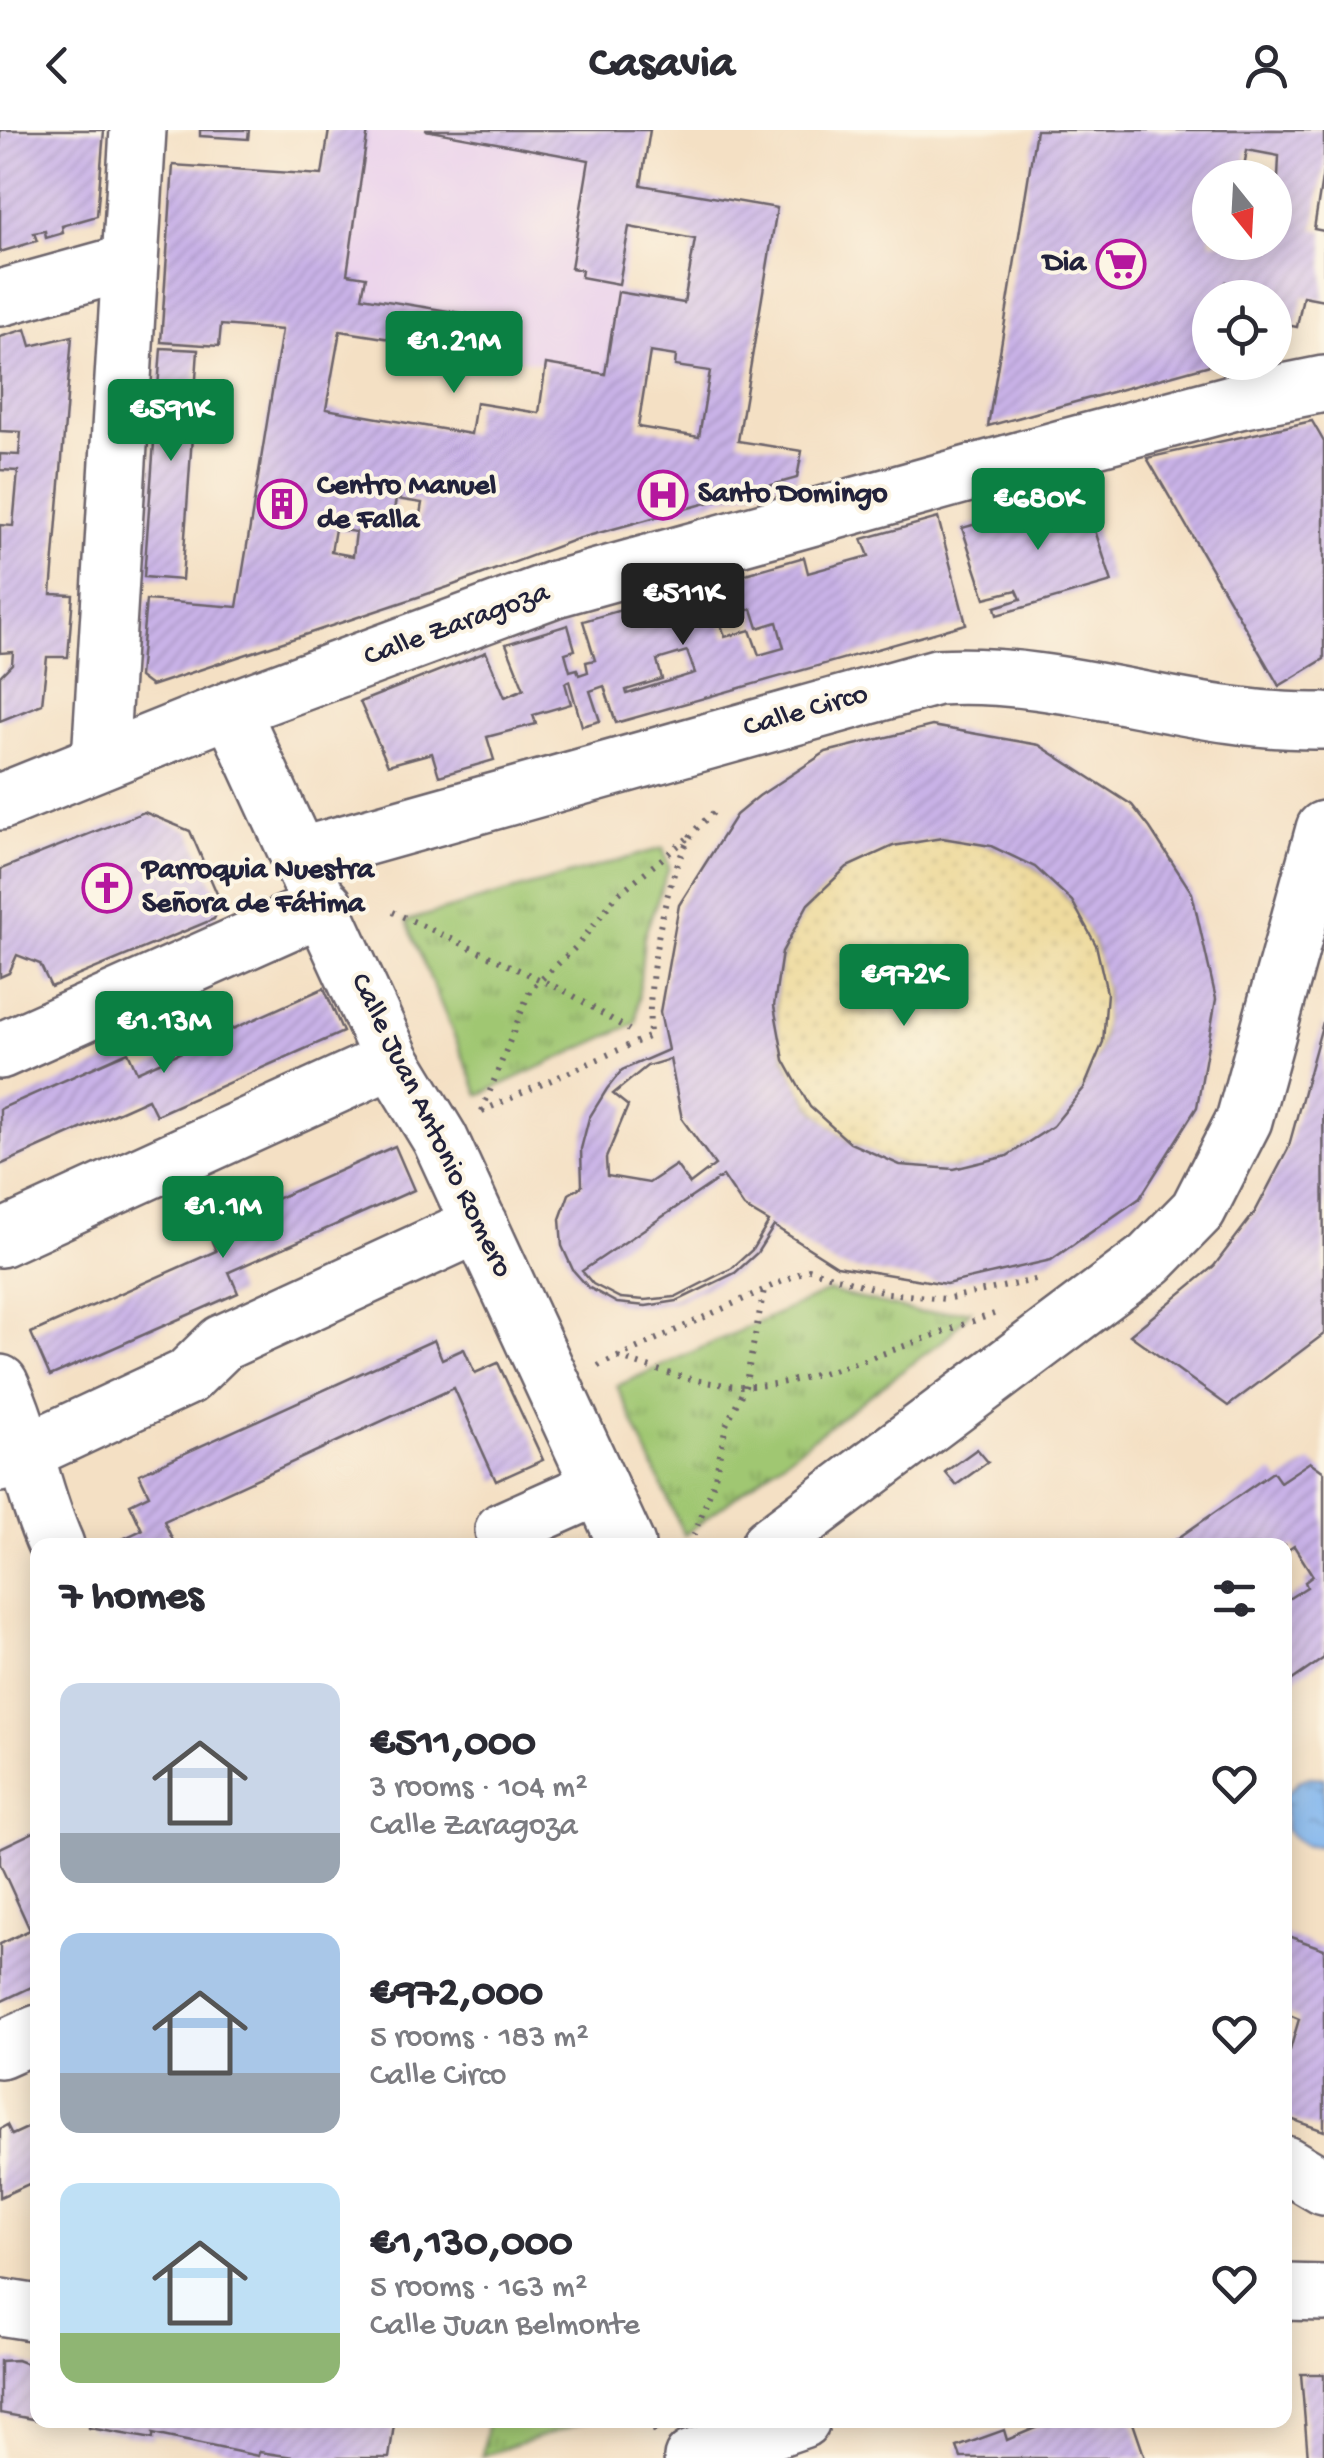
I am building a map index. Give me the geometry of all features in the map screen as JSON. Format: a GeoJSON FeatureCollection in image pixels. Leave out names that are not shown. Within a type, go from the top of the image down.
{"type":"FeatureCollection","features":[{"type":"Feature","properties":{"kind":"street"},"geometry":{"type":"LineString","coordinates":[[100,760],[138,130]]}},
{"type":"Feature","properties":{"kind":"street"},"geometry":{"type":"LineString","coordinates":[[0,298],[130,262]]}},
{"type":"Feature","properties":{"kind":"street","name":"Calle Zaragoza"},"geometry":{"type":"LineString","coordinates":[[0,802],[231,709],[556,590],[1062,448],[1239,401],[1324,384]]}},
{"type":"Feature","properties":{"kind":"street","name":"Calle Circo"},"geometry":{"type":"LineString","coordinates":[[299,856],[937,678],[1028,679],[1283,722],[1324,720]]}},
{"type":"Feature","properties":{"kind":"street","name":"Calle Juan Antonio Romero"},"geometry":{"type":"LineString","coordinates":[[231,709],[325,906],[392,1060],[425,1108],[624,1538]]}},
{"type":"Feature","properties":{"kind":"street"},"geometry":{"type":"LineString","coordinates":[[777,1538],[1150,1259],[1198,1210],[1244,1120],[1324,829]]}},
{"type":"Feature","properties":{"kind":"street"},"geometry":{"type":"LineString","coordinates":[[0,1050],[325,906]]}},
{"type":"Feature","properties":{"kind":"street"},"geometry":{"type":"LineString","coordinates":[[0,1240],[392,1060]]}},
{"type":"Feature","properties":{"kind":"street"},"geometry":{"type":"LineString","coordinates":[[12,1459],[187,1377],[222,1342],[480,1224]]}},
{"type":"Feature","properties":{"kind":"street"},"geometry":{"type":"LineString","coordinates":[[0,1383],[12,1459],[53,1538]]}},
{"type":"Feature","properties":{"kind":"street"},"geometry":{"type":"LineString","coordinates":[[503,1530],[580,1496]]}},
{"type":"Feature","properties":{"kind":"street"},"geometry":{"type":"LineString","coordinates":[[0,2050],[30,2037]]}},
{"type":"Feature","properties":{"kind":"street"},"geometry":{"type":"LineString","coordinates":[[1292,2168],[1324,2187]]}},
{"type":"Feature","properties":{"kind":"street"},"geometry":{"type":"LineString","coordinates":[[0,2306],[30,2311]]}},
{"type":"Feature","properties":{"kind":"street"},"geometry":{"type":"LineString","coordinates":[[692,2458],[779,2428]]}},
{"type":"Feature","properties":{"kind":"path"},"geometry":{"type":"LineString","coordinates":[[690,836],[652,957],[650,1036],[482,1111],[530,990],[576,947],[618,894],[718,809]]}},
{"type":"Feature","properties":{"kind":"path"},"geometry":{"type":"LineString","coordinates":[[393,912],[539,980],[629,1030]]}},
{"type":"Feature","properties":{"kind":"path"},"geometry":{"type":"LineString","coordinates":[[598,1366],[810,1270],[888,1294],[945,1299],[1044,1278]]}},
{"type":"Feature","properties":{"kind":"path"},"geometry":{"type":"LineString","coordinates":[[693,1538],[714,1482],[726,1425],[745,1386],[764,1290]]}},
{"type":"Feature","properties":{"kind":"path"},"geometry":{"type":"LineString","coordinates":[[618,1357],[675,1376],[745,1386],[786,1382],[1001,1312]]}},
{"type":"Feature","properties":{"kind":"shaded area"},"geometry":{"type":"Polygon","coordinates":[[[368,130],[650,130],[605,374],[492,355],[497,319],[362,297],[366,277],[347,274],[368,130]]]}},
{"type":"Feature","properties":{"kind":"sand"},"geometry":{"type":"Polygon","coordinates":[[[941,839],[973,842],[1004,852],[1033,867],[1058,887],[1078,912],[1093,941],[1103,972],[1103,1036],[1093,1067],[1078,1096],[1058,1121],[1033,1141],[1004,1156],[973,1166],[941,1169],[909,1166],[878,1156],[849,1141],[824,1121],[804,1096],[789,1067],[779,1036],[776,1004],[779,972],[789,941],[804,912],[824,887],[849,867],[878,852],[909,842],[941,839]]]}},
{"type":"Feature","properties":{"kind":"green space"},"geometry":{"type":"Polygon","coordinates":[[[663,848],[669,868],[644,936],[636,1023],[479,1095],[406,921],[663,848]]]}},
{"type":"Feature","properties":{"kind":"green space"},"geometry":{"type":"Polygon","coordinates":[[[828,1291],[920,1313],[971,1310],[946,1338],[684,1535],[617,1386],[828,1291]]]}},
{"type":"Feature","properties":{"kind":"green space"},"geometry":{"type":"Polygon","coordinates":[[[487,2428],[566,2428],[482,2456],[487,2428]]]}},
{"type":"Feature","properties":{"kind":"water"},"geometry":{"type":"Polygon","coordinates":[[[1324,1778],[1324,1846],[1304,1846],[1292,1836],[1292,1788],[1299,1781],[1324,1778]]]}},
{"type":"Feature","properties":{"kind":"building"},"geometry":{"type":"Polygon","coordinates":[[[0,130],[104,130],[97,216],[62,226],[63,233],[46,238],[45,231],[34,233],[37,241],[0,252],[0,130]]]}},
{"type":"Feature","properties":{"kind":"building"},"geometry":{"type":"Polygon","coordinates":[[[200,130],[249,130],[248,139],[200,136],[200,130]]]}},
{"type":"Feature","properties":{"kind":"building"},"geometry":{"type":"Polygon","coordinates":[[[329,130],[368,130],[347,274],[366,277],[362,297],[498,319],[492,355],[340,331],[326,409],[471,434],[476,403],[539,413],[546,364],[605,374],[618,292],[684,303],[695,239],[629,227],[619,284],[581,277],[582,270],[571,268],[589,160],[425,130],[650,130],[641,185],[777,208],[738,441],[802,451],[797,478],[577,539],[448,587],[151,686],[139,677],[146,600],[237,607],[282,330],[221,325],[219,346],[161,342],[173,165],[322,175],[329,130]],[[650,352],[638,427],[699,437],[710,371],[675,366],[676,356],[650,352]],[[396,499],[392,522],[418,526],[422,503],[396,499]],[[335,529],[331,552],[353,556],[356,532],[335,529]]]}},
{"type":"Feature","properties":{"kind":"building","name":"Dia"},"geometry":{"type":"Polygon","coordinates":[[[1036,130],[1324,130],[1324,166],[1314,229],[1324,231],[1324,300],[1303,296],[1297,327],[1292,326],[1292,280],[1192,280],[1192,370],[988,426],[1036,130]]]}},
{"type":"Feature","properties":{"kind":"building"},"geometry":{"type":"Polygon","coordinates":[[[26,329],[31,346],[72,336],[51,594],[73,595],[68,657],[47,657],[42,704],[0,721],[0,676],[12,664],[13,652],[0,653],[0,525],[13,526],[18,471],[0,470],[0,454],[19,455],[21,432],[0,431],[0,337],[26,329]]]}},
{"type":"Feature","properties":{"kind":"building"},"geometry":{"type":"Polygon","coordinates":[[[161,348],[198,350],[182,580],[144,577],[161,348]]]}},
{"type":"Feature","properties":{"kind":"building"},"geometry":{"type":"Polygon","coordinates":[[[1312,421],[1324,442],[1324,659],[1279,686],[1147,458],[1312,421]]]}},
{"type":"Feature","properties":{"kind":"building"},"geometry":{"type":"Polygon","coordinates":[[[1083,494],[1112,582],[997,615],[995,607],[1021,599],[1017,590],[985,598],[962,528],[987,521],[986,516],[1000,512],[1002,517],[1083,494]]]}},
{"type":"Feature","properties":{"kind":"building"},"geometry":{"type":"Polygon","coordinates":[[[938,518],[966,624],[616,723],[604,686],[590,691],[600,721],[582,726],[569,681],[565,683],[571,704],[533,715],[536,724],[487,737],[494,760],[439,776],[432,753],[388,765],[360,702],[486,652],[505,697],[524,689],[506,644],[568,625],[575,650],[565,653],[570,671],[577,669],[579,675],[588,672],[586,662],[595,660],[583,621],[804,557],[808,573],[869,556],[862,539],[938,518]],[[752,609],[719,618],[725,637],[750,630],[759,655],[784,648],[777,622],[758,628],[752,609]],[[687,651],[657,660],[662,679],[626,690],[627,694],[695,673],[687,651]]]}},
{"type":"Feature","properties":{"kind":"building"},"geometry":{"type":"Polygon","coordinates":[[[932,726],[1039,745],[1132,805],[1192,893],[1216,999],[1197,1107],[1140,1198],[1051,1260],[946,1284],[837,1266],[774,1226],[757,1253],[735,1273],[677,1301],[646,1306],[617,1303],[588,1287],[573,1270],[562,1246],[560,1219],[569,1194],[582,1186],[581,1149],[589,1118],[622,1070],[668,1050],[660,1012],[679,905],[736,815],[826,752],[932,726]],[[942,838],[893,846],[847,867],[808,904],[782,952],[774,1006],[784,1060],[810,1107],[850,1143],[900,1165],[954,1169],[1007,1156],[1053,1126],[1084,1088],[1103,1042],[1107,993],[1096,945],[1072,901],[1035,867],[991,846],[942,838]],[[670,1059],[647,1066],[613,1094],[628,1106],[606,1158],[607,1176],[649,1183],[676,1165],[690,1184],[715,1165],[682,1119],[670,1059]],[[723,1176],[582,1271],[593,1284],[620,1298],[675,1297],[732,1268],[752,1250],[769,1222],[744,1207],[723,1176]]]}},
{"type":"Feature","properties":{"kind":"building","name":"Parroquia Nuestra Señora de Fátima"},"geometry":{"type":"Polygon","coordinates":[[[144,812],[190,831],[221,903],[214,919],[51,987],[40,964],[17,955],[9,973],[0,977],[1,869],[144,812]]]}},
{"type":"Feature","properties":{"kind":"building"},"geometry":{"type":"Polygon","coordinates":[[[324,988],[343,1032],[156,1115],[148,1099],[0,1165],[0,1109],[128,1052],[137,1072],[324,988]]]}},
{"type":"Feature","properties":{"kind":"building"},"geometry":{"type":"Polygon","coordinates":[[[1323,1022],[1324,1334],[1228,1406],[1130,1335],[1214,1266],[1255,1212],[1288,1149],[1323,1022]]]}},
{"type":"Feature","properties":{"kind":"building"},"geometry":{"type":"Polygon","coordinates":[[[395,1146],[414,1190],[229,1272],[238,1293],[50,1376],[31,1333],[216,1251],[207,1230],[395,1146]]]}},
{"type":"Feature","properties":{"kind":"building"},"geometry":{"type":"Polygon","coordinates":[[[434,1340],[442,1359],[464,1349],[475,1373],[498,1363],[543,1460],[496,1481],[454,1388],[164,1521],[172,1538],[125,1538],[142,1530],[130,1504],[149,1495],[139,1474],[434,1340]]]}},
{"type":"Feature","properties":{"kind":"building"},"geometry":{"type":"Polygon","coordinates":[[[977,1449],[988,1462],[956,1485],[945,1472],[977,1449]]]}},
{"type":"Feature","properties":{"kind":"building"},"geometry":{"type":"Polygon","coordinates":[[[1310,1462],[1324,1472],[1324,1658],[1292,1680],[1292,1597],[1307,1587],[1305,1582],[1313,1576],[1292,1547],[1292,1538],[1178,1538],[1273,1472],[1280,1482],[1310,1462]]]}},
{"type":"Feature","properties":{"kind":"building"},"geometry":{"type":"Polygon","coordinates":[[[30,1834],[30,1930],[0,1864],[0,1848],[30,1834]]]}},
{"type":"Feature","properties":{"kind":"building"},"geometry":{"type":"Polygon","coordinates":[[[30,1930],[30,1988],[0,2002],[0,1944],[30,1930]]]}},
{"type":"Feature","properties":{"kind":"building"},"geometry":{"type":"Polygon","coordinates":[[[1292,1938],[1324,1949],[1324,2131],[1292,2120],[1292,2043],[1299,2019],[1292,2016],[1292,1938]]]}},
{"type":"Feature","properties":{"kind":"building"},"geometry":{"type":"Polygon","coordinates":[[[7,2125],[12,2135],[30,2127],[30,2184],[0,2197],[0,2129],[7,2125]]]}},
{"type":"Feature","properties":{"kind":"building"},"geometry":{"type":"Polygon","coordinates":[[[17,2360],[30,2365],[30,2419],[0,2413],[0,2361],[17,2360]]]}},
{"type":"Feature","properties":{"kind":"building"},"geometry":{"type":"Polygon","coordinates":[[[1301,2374],[1324,2374],[1324,2458],[1308,2458],[1301,2374]]]}},
{"type":"Feature","properties":{"kind":"building"},"geometry":{"type":"Polygon","coordinates":[[[89,2428],[394,2428],[389,2458],[300,2458],[259,2452],[258,2456],[153,2434],[153,2439],[89,2428]]]}},
{"type":"Feature","properties":{"kind":"building"},"geometry":{"type":"Polygon","coordinates":[[[1035,2428],[1135,2428],[1145,2458],[961,2458],[957,2447],[1004,2430],[1007,2440],[1035,2428]]]}},
{"type":"Feature","properties":{"kind":"place","name":"Dia"},"geometry":{"type":"Point","coordinates":[1121,264]}},
{"type":"Feature","properties":{"kind":"place","name":"Santo Domingo"},"geometry":{"type":"Point","coordinates":[663,495]}},
{"type":"Feature","properties":{"kind":"place","name":"Centro Manuel de Falla"},"geometry":{"type":"Point","coordinates":[282,504]}},
{"type":"Feature","properties":{"kind":"place","name":"Parroquia Nuestra Señora de Fátima"},"geometry":{"type":"Point","coordinates":[107,888]}}]}
